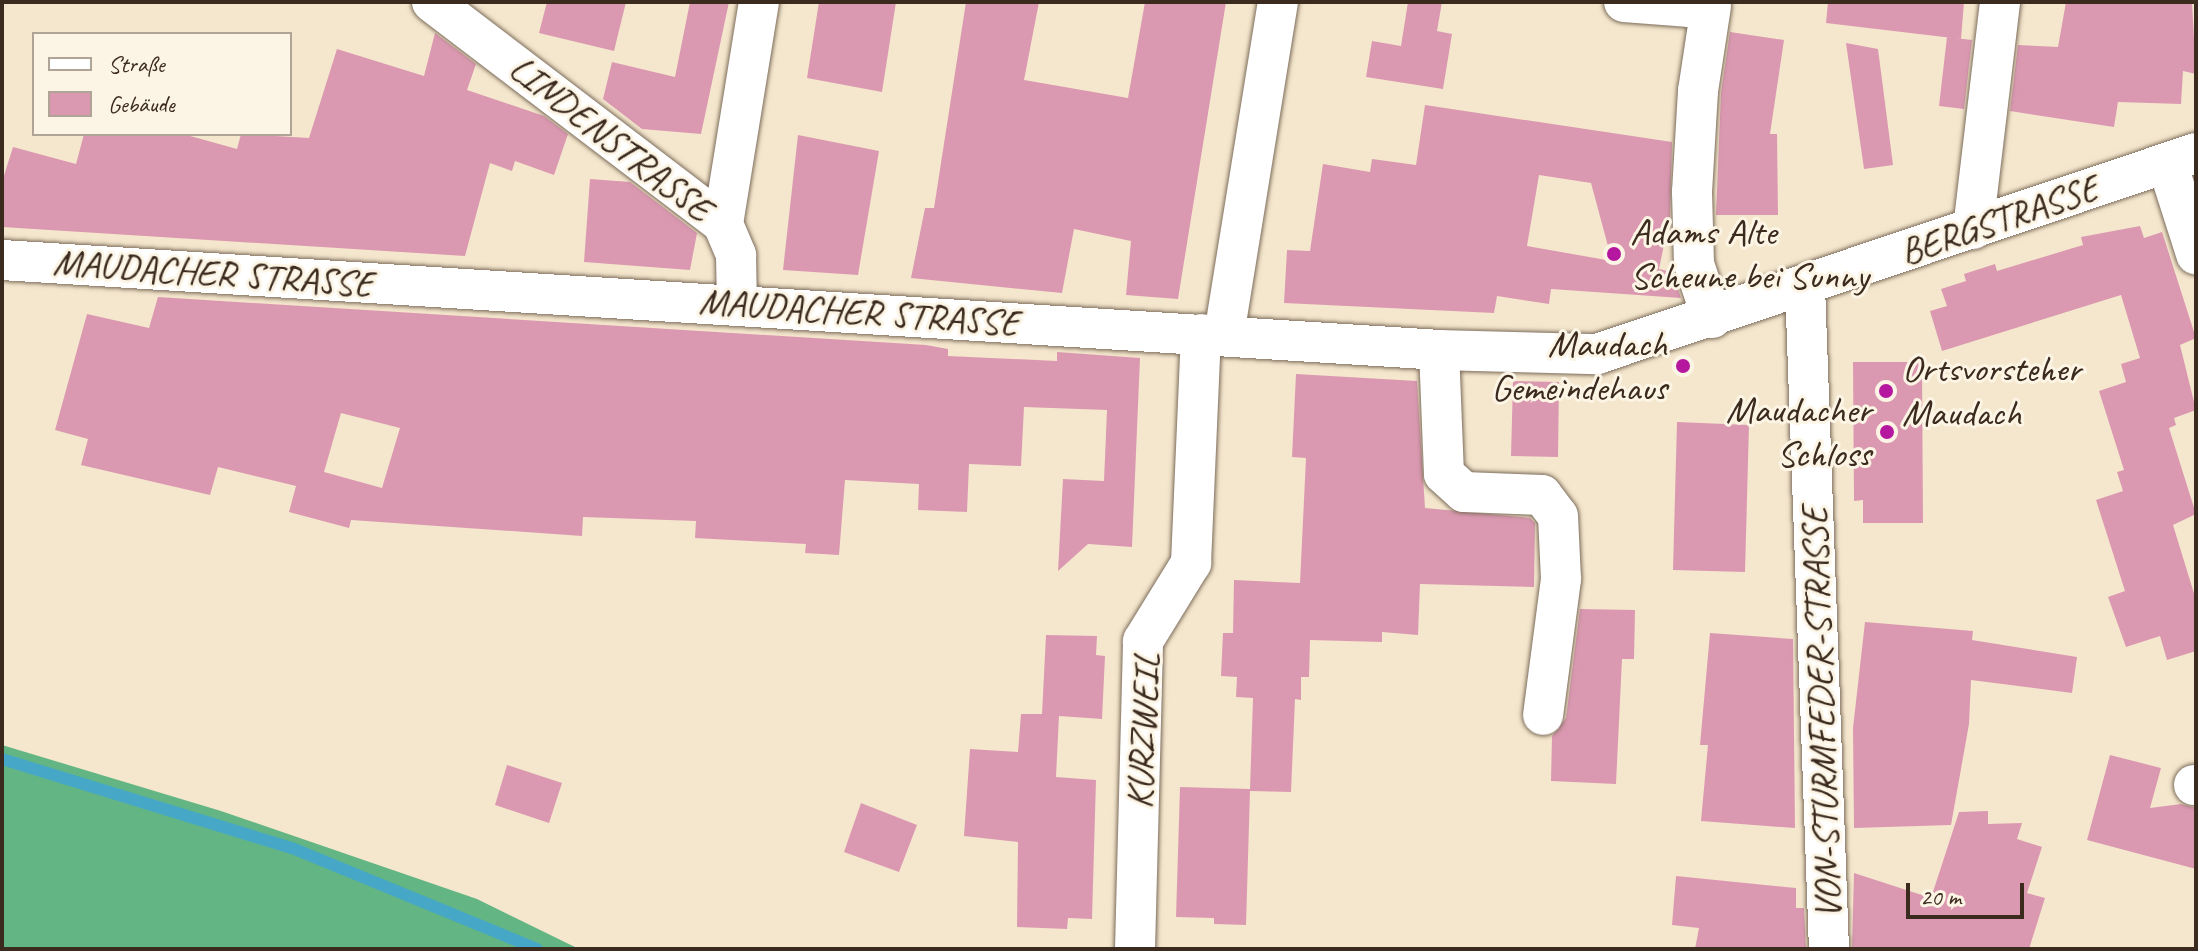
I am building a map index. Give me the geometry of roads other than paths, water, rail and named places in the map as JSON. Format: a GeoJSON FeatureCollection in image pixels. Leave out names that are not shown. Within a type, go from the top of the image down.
{"type":"FeatureCollection","features":[{"type":"Feature","properties":{"kind":"street","name":"LINDENSTRASSE"},"geometry":{"type":"LineString","coordinates":[[432,2],[723,224],[736,255],[737,305]]}},
{"type":"Feature","properties":{"kind":"street"},"geometry":{"type":"LineString","coordinates":[[723,224],[759,2]]}},
{"type":"Feature","properties":{"kind":"street","name":"KURZWEIL"},"geometry":{"type":"LineString","coordinates":[[1135,949],[1143,641],[1191,563],[1213,334],[1278,2]]}},
{"type":"Feature","properties":{"kind":"street"},"geometry":{"type":"LineString","coordinates":[[1624,2],[1690,7],[1701,4],[1692,192],[1694,264],[1712,318]]}},
{"type":"Feature","properties":{"kind":"street"},"geometry":{"type":"LineString","coordinates":[[1973,229],[2000,2]]}},
{"type":"Feature","properties":{"kind":"street"},"geometry":{"type":"LineString","coordinates":[[2182,158],[2196,254]]}},
{"type":"Feature","properties":{"kind":"street","name":"BERGSTRASSE"},"geometry":{"type":"LineString","coordinates":[[1712,318],[2182,158]]}},
{"type":"Feature","properties":{"kind":"street","name":"MAUDACHER STRASSE"},"geometry":{"type":"LineString","coordinates":[[2,260],[1439,350],[1597,354],[1712,318]]}},
{"type":"Feature","properties":{"kind":"street","name":"VON-STURMFEDER-STRASSE"},"geometry":{"type":"LineString","coordinates":[[1805,286],[1829,949]]}},
{"type":"Feature","properties":{"kind":"street"},"geometry":{"type":"LineString","coordinates":[[1439,350],[1444,474],[1464,492],[1542,495],[1558,516],[1561,579],[1543,715]]}},
{"type":"Feature","properties":{"kind":"waterway"},"geometry":{"type":"LineString","coordinates":[[2,759],[292,848],[537,949]]}},
{"type":"Feature","properties":{"kind":"place","name":"Adams Alte Scheune bei Sunny"},"geometry":{"type":"Point","coordinates":[1614,254]}},
{"type":"Feature","properties":{"kind":"place","name":"Maudach Gemeindehaus"},"geometry":{"type":"Point","coordinates":[1683,366]}},
{"type":"Feature","properties":{"kind":"place","name":"Ortsvorsteher Maudach"},"geometry":{"type":"Point","coordinates":[1886,391]}},
{"type":"Feature","properties":{"kind":"place","name":"Maudacher Schloss"},"geometry":{"type":"Point","coordinates":[1887,432]}}]}
